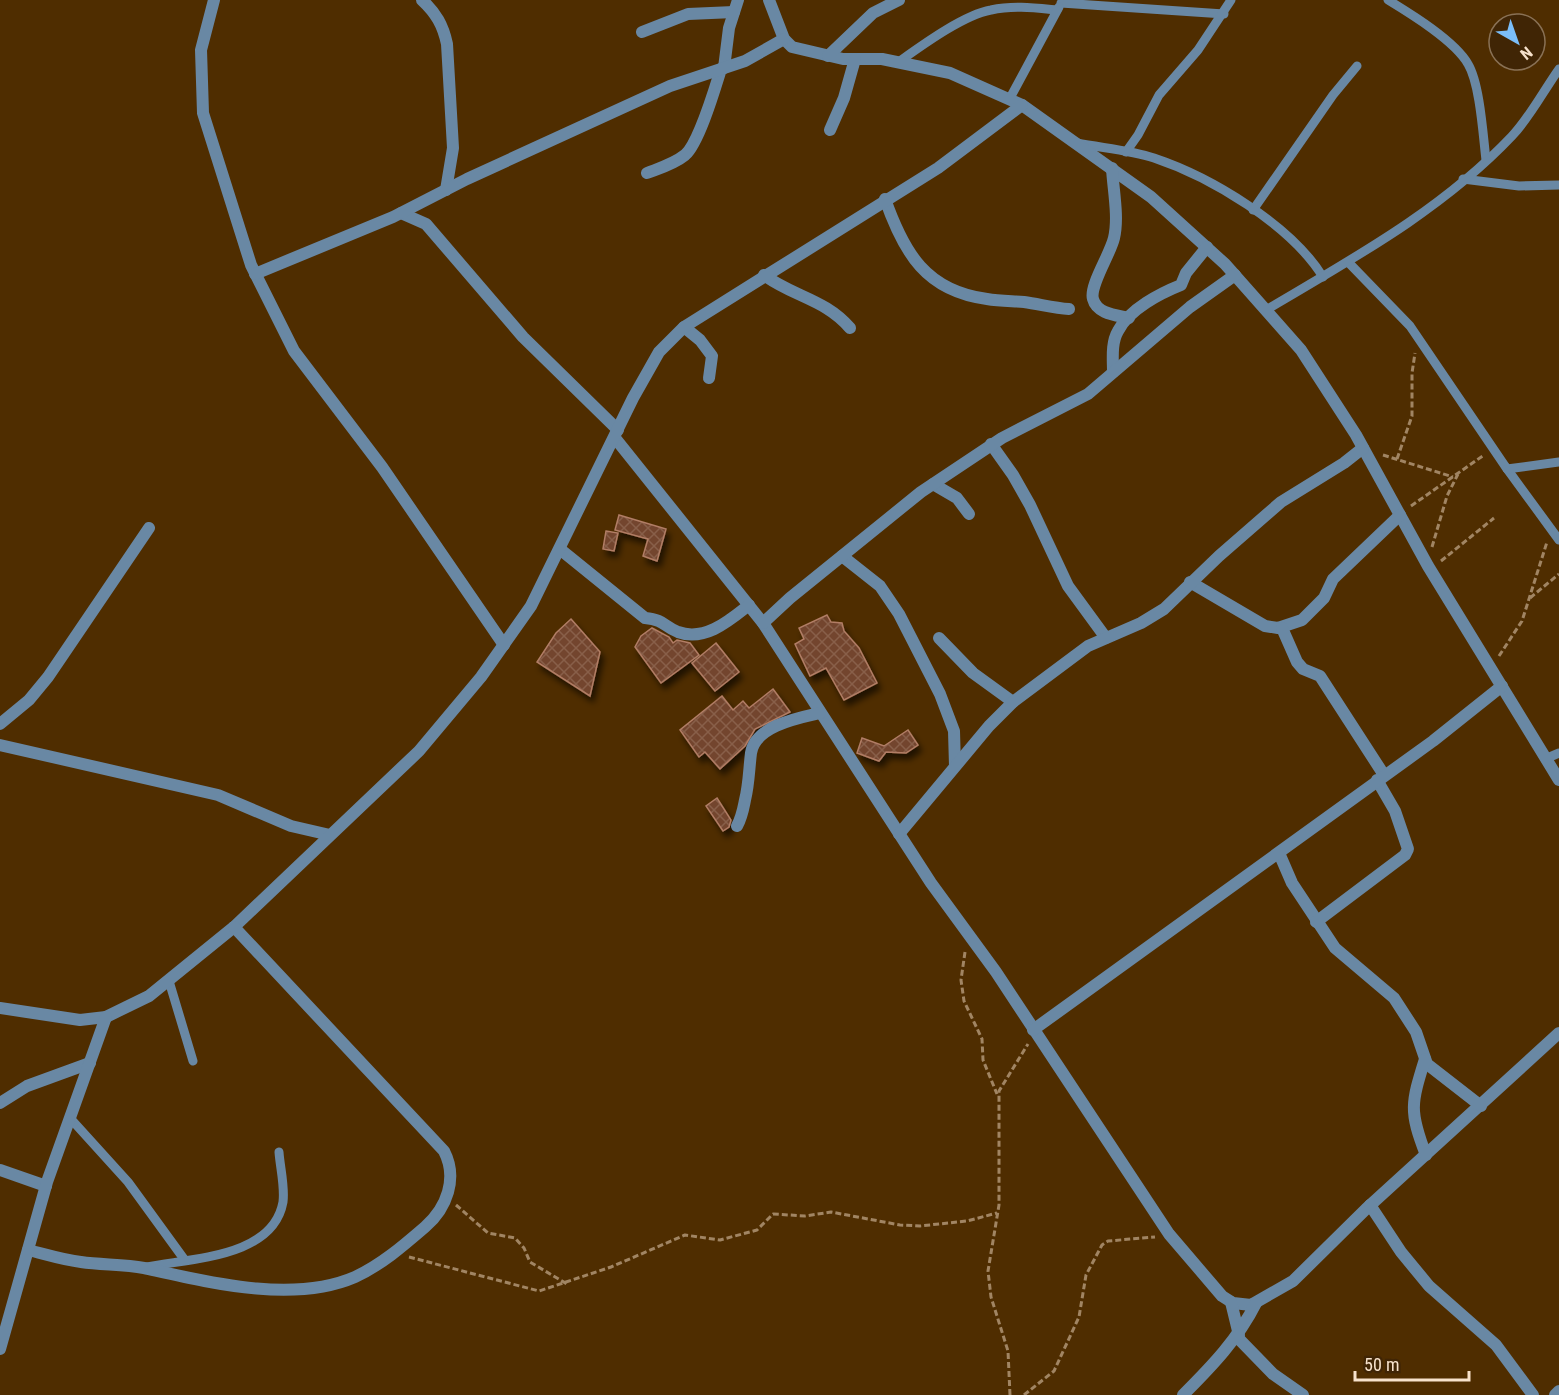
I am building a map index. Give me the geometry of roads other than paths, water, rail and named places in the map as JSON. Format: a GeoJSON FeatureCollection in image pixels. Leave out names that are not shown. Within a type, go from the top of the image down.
{"type":"FeatureCollection","features":[{"type":"Feature","properties":{"kind":"street"},"geometry":{"type":"LineString","coordinates":[[214,0],[201,50],[203,113],[255,274],[294,351],[382,467],[504,645]]}},
{"type":"Feature","properties":{"kind":"street"},"geometry":{"type":"LineString","coordinates":[[422,0],[434,11],[443,27],[447,44],[453,148],[446,190]]}},
{"type":"Feature","properties":{"kind":"street"},"geometry":{"type":"LineString","coordinates":[[769,0],[784,39],[792,47],[828,56],[897,63],[950,73],[1022,105],[1151,197],[1235,275],[1301,350],[1364,449],[1429,568],[1559,780]]}},
{"type":"Feature","properties":{"kind":"street"},"geometry":{"type":"LineString","coordinates":[[828,56],[873,13],[899,0]]}},
{"type":"Feature","properties":{"kind":"street"},"geometry":{"type":"LineString","coordinates":[[642,32],[688,14],[736,6],[729,28],[723,68],[709,107],[688,153],[674,163],[647,173]]}},
{"type":"Feature","properties":{"kind":"street"},"geometry":{"type":"LineString","coordinates":[[255,274],[401,213],[661,90],[745,62],[784,39]]}},
{"type":"Feature","properties":{"kind":"street"},"geometry":{"type":"LineString","coordinates":[[830,130],[844,98],[855,59]]}},
{"type":"Feature","properties":{"kind":"street"},"geometry":{"type":"LineString","coordinates":[[0,1008],[80,1020],[106,1017],[149,996],[234,927],[419,751],[481,677],[531,606],[659,352],[684,327],[938,168],[1022,105]]}},
{"type":"Feature","properties":{"kind":"street"},"geometry":{"type":"LineString","coordinates":[[1112,168],[1115,236],[1092,293],[1094,302],[1099,308],[1129,318]]}},
{"type":"Feature","properties":{"kind":"street"},"geometry":{"type":"LineString","coordinates":[[885,200],[896,232],[913,260],[923,271],[941,284],[962,294],[987,299],[1069,309]]}},
{"type":"Feature","properties":{"kind":"street"},"geometry":{"type":"LineString","coordinates":[[401,213],[426,224],[523,337],[616,434],[763,623],[899,834],[1035,1032],[1168,1234],[1222,1296],[1231,1302],[1251,1305],[1293,1281],[1370,1205],[1559,1033]]}},
{"type":"Feature","properties":{"kind":"street"},"geometry":{"type":"LineString","coordinates":[[1113,372],[1113,344],[1118,330],[1129,318],[1165,291],[1182,285],[1186,273],[1207,248]]}},
{"type":"Feature","properties":{"kind":"street"},"geometry":{"type":"LineString","coordinates":[[764,275],[786,289],[827,306],[850,328]]}},
{"type":"Feature","properties":{"kind":"street"},"geometry":{"type":"LineString","coordinates":[[763,623],[790,598],[933,484],[991,444],[1089,394],[1190,307],[1235,275]]}},
{"type":"Feature","properties":{"kind":"street"},"geometry":{"type":"LineString","coordinates":[[684,327],[700,340],[712,356],[709,378]]}},
{"type":"Feature","properties":{"kind":"street"},"geometry":{"type":"LineString","coordinates":[[991,444],[1030,505],[1068,586],[1106,638]]}},
{"type":"Feature","properties":{"kind":"street"},"geometry":{"type":"LineString","coordinates":[[899,834],[955,766],[1013,702],[1088,646],[1142,623],[1164,609],[1190,582],[1281,502],[1364,449]]}},
{"type":"Feature","properties":{"kind":"street"},"geometry":{"type":"LineString","coordinates":[[933,484],[957,498],[969,514]]}},
{"type":"Feature","properties":{"kind":"street"},"geometry":{"type":"LineString","coordinates":[[1190,582],[1265,626],[1282,628],[1302,620],[1315,609],[1333,579],[1400,515]]}},
{"type":"Feature","properties":{"kind":"street"},"geometry":{"type":"LineString","coordinates":[[0,724],[29,700],[48,677],[150,528]]}},
{"type":"Feature","properties":{"kind":"street"},"geometry":{"type":"LineString","coordinates":[[561,550],[645,618],[662,620],[678,632],[698,635],[731,619],[749,605]]}},
{"type":"Feature","properties":{"kind":"street"},"geometry":{"type":"LineString","coordinates":[[842,556],[880,586],[899,614],[940,694],[954,731],[955,766]]}},
{"type":"Feature","properties":{"kind":"street"},"geometry":{"type":"LineString","coordinates":[[1282,628],[1297,662],[1303,669],[1320,676],[1380,777],[1408,849],[1406,855],[1316,922]]}},
{"type":"Feature","properties":{"kind":"street"},"geometry":{"type":"LineString","coordinates":[[939,639],[973,673],[1013,702]]}},
{"type":"Feature","properties":{"kind":"street"},"geometry":{"type":"LineString","coordinates":[[1035,1032],[1380,777],[1433,741],[1502,686]]}},
{"type":"Feature","properties":{"kind":"street"},"geometry":{"type":"LineString","coordinates":[[737,826],[743,815],[751,772],[751,752],[756,741],[779,726],[820,713]]}},
{"type":"Feature","properties":{"kind":"street"},"geometry":{"type":"LineString","coordinates":[[0,745],[218,795],[291,826],[330,835]]}},
{"type":"Feature","properties":{"kind":"street"},"geometry":{"type":"LineString","coordinates":[[1279,853],[1292,883],[1335,948],[1394,998],[1416,1032],[1425,1059],[1436,1073],[1481,1106]]}},
{"type":"Feature","properties":{"kind":"street"},"geometry":{"type":"LineString","coordinates":[[28,1251],[79,1262],[141,1268],[213,1283],[255,1288],[304,1288],[353,1277],[394,1252],[434,1220],[447,1197],[451,1164],[444,1151],[234,927]]}},
{"type":"Feature","properties":{"kind":"street"},"geometry":{"type":"LineString","coordinates":[[0,1349],[46,1186],[106,1017]]}},
{"type":"Feature","properties":{"kind":"street"},"geometry":{"type":"LineString","coordinates":[[1425,1059],[1413,1097],[1414,1124],[1426,1155]]}},
{"type":"Feature","properties":{"kind":"street"},"geometry":{"type":"LineString","coordinates":[[0,1103],[27,1086],[90,1063]]}},
{"type":"Feature","properties":{"kind":"street"},"geometry":{"type":"LineString","coordinates":[[0,1170],[46,1186]]}},
{"type":"Feature","properties":{"kind":"street"},"geometry":{"type":"LineString","coordinates":[[1370,1205],[1395,1244],[1428,1286],[1496,1345],[1533,1395]]}},
{"type":"Feature","properties":{"kind":"street"},"geometry":{"type":"LineString","coordinates":[[1231,1302],[1238,1336],[1273,1374],[1303,1395]]}},
{"type":"Feature","properties":{"kind":"street"},"geometry":{"type":"LineString","coordinates":[[1183,1395],[1220,1358],[1238,1336],[1256,1303]]}},
{"type":"Feature","properties":{"kind":"street"},"geometry":{"type":"LineString","coordinates":[[1555,1395],[1559,1391]]}},
{"type":"Feature","properties":{"kind":"lane"},"geometry":{"type":"LineString","coordinates":[[1126,152],[1148,119],[1159,95],[1198,50],[1224,14],[1231,0]]}},
{"type":"Feature","properties":{"kind":"lane"},"geometry":{"type":"LineString","coordinates":[[1388,0],[1422,21],[1463,56],[1469,65],[1482,126],[1486,160]]}},
{"type":"Feature","properties":{"kind":"lane"},"geometry":{"type":"LineString","coordinates":[[897,63],[952,27],[990,10],[1060,4],[1224,14]]}},
{"type":"Feature","properties":{"kind":"lane"},"geometry":{"type":"LineString","coordinates":[[1009,100],[1060,4]]}},
{"type":"Feature","properties":{"kind":"lane"},"geometry":{"type":"LineString","coordinates":[[1253,210],[1333,95],[1357,66]]}},
{"type":"Feature","properties":{"kind":"lane"},"geometry":{"type":"LineString","coordinates":[[1266,310],[1349,262],[1405,226],[1463,179],[1513,135],[1559,69]]}},
{"type":"Feature","properties":{"kind":"lane"},"geometry":{"type":"LineString","coordinates":[[1076,143],[1152,157],[1194,174],[1253,210],[1303,251],[1323,277]]}},
{"type":"Feature","properties":{"kind":"lane"},"geometry":{"type":"LineString","coordinates":[[1463,179],[1519,186],[1559,185]]}},
{"type":"Feature","properties":{"kind":"lane"},"geometry":{"type":"LineString","coordinates":[[1349,262],[1417,337],[1493,449],[1559,540]]}},
{"type":"Feature","properties":{"kind":"lane"},"geometry":{"type":"LineString","coordinates":[[1507,469],[1559,462]]}},
{"type":"Feature","properties":{"kind":"lane"},"geometry":{"type":"LineString","coordinates":[[1545,759],[1559,753]]}},
{"type":"Feature","properties":{"kind":"lane"},"geometry":{"type":"LineString","coordinates":[[170,981],[193,1061]]}},
{"type":"Feature","properties":{"kind":"lane"},"geometry":{"type":"LineString","coordinates":[[70,1118],[128,1182],[184,1259]]}},
{"type":"Feature","properties":{"kind":"lane"},"geometry":{"type":"LineString","coordinates":[[141,1268],[227,1252],[266,1233],[279,1218],[283,1200],[279,1152]]}}]}
